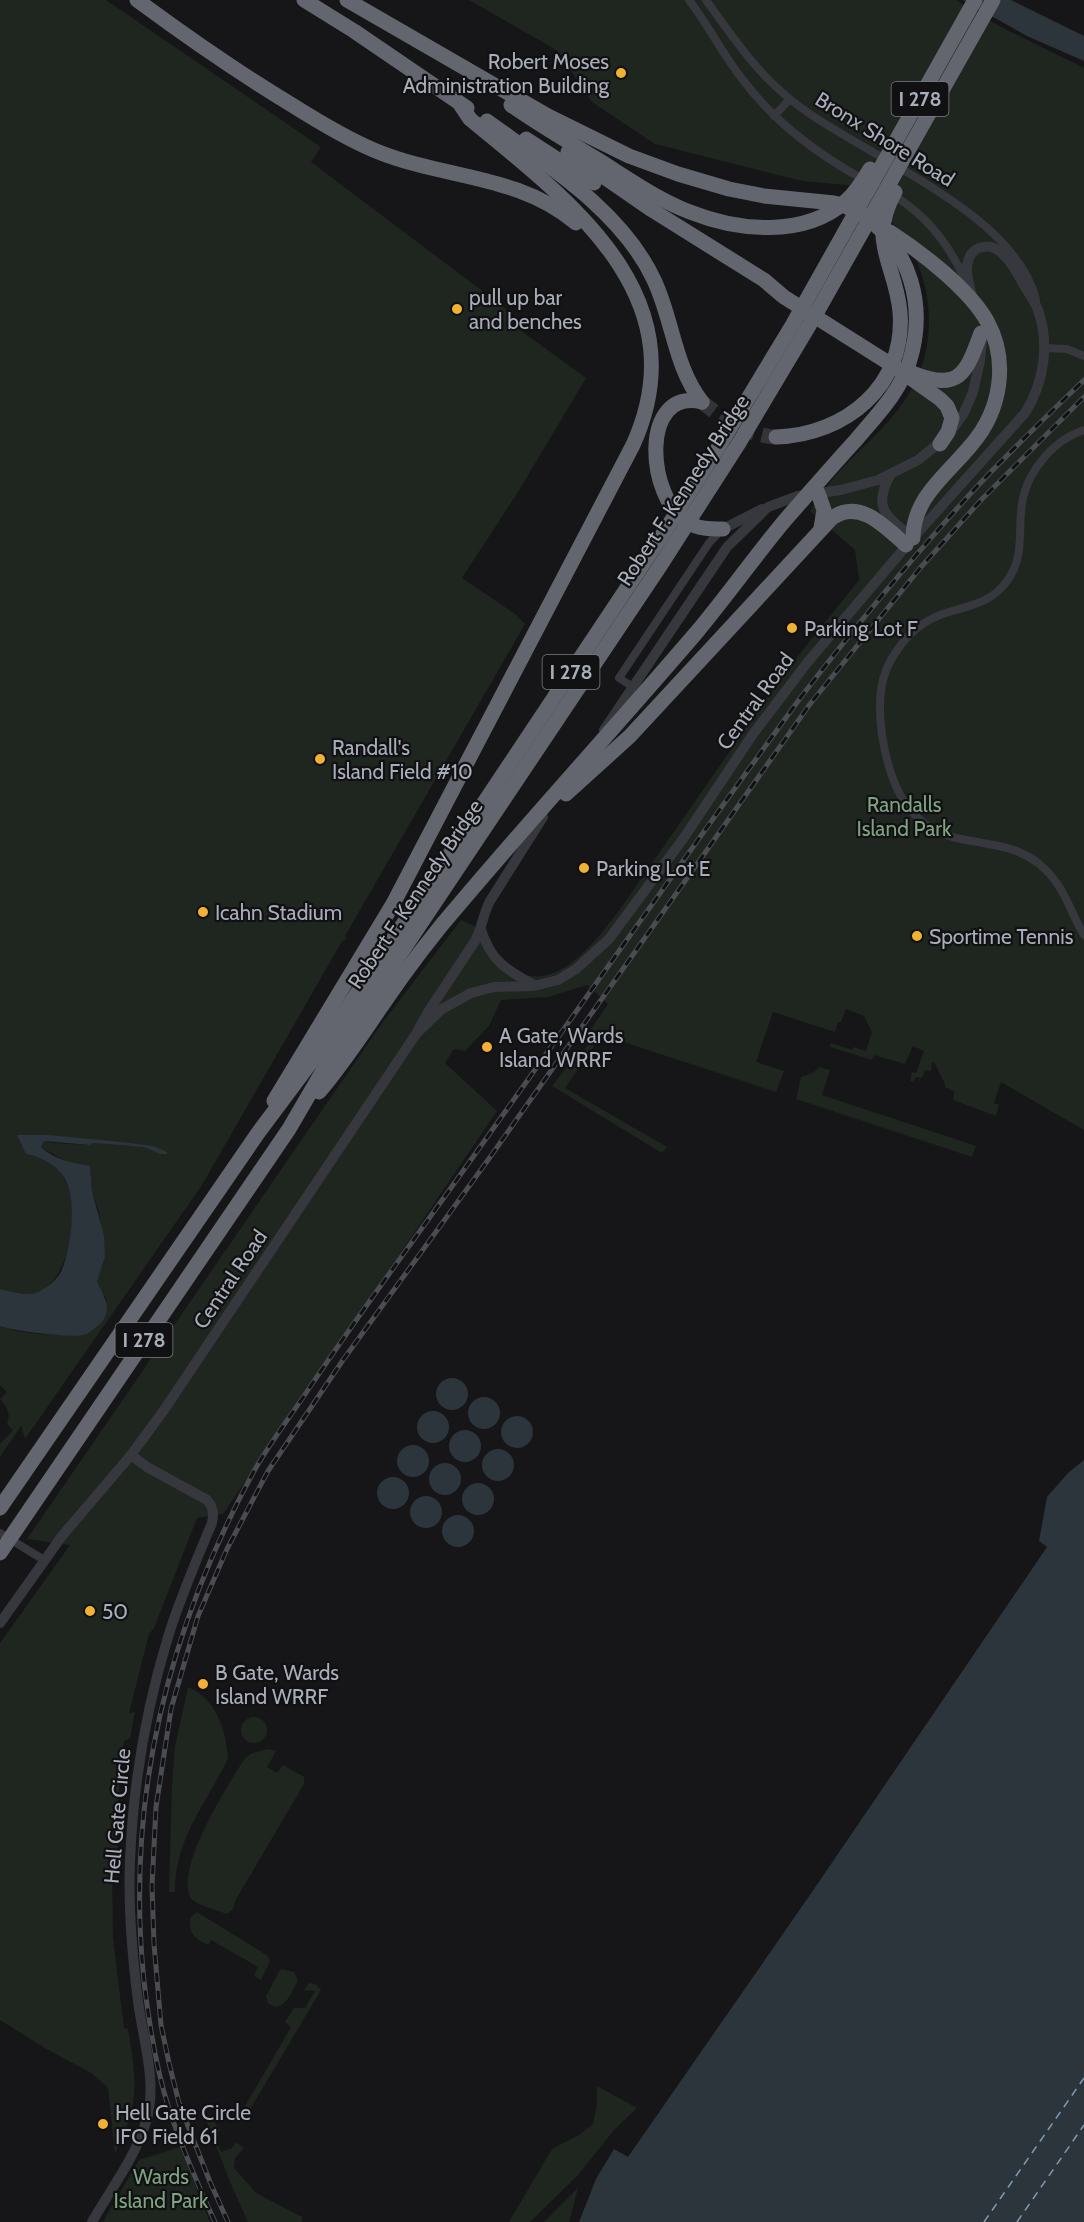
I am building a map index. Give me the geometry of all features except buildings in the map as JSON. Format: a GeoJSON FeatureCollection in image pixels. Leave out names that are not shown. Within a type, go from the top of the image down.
{"type":"FeatureCollection","features":[{"type":"Feature","properties":{"kind":"highway"},"geometry":{"type":"LineString","coordinates":[[137,0],[272,93],[359,144],[422,167],[504,185],[536,196],[569,217],[621,265]]}},
{"type":"Feature","properties":{"kind":"highway"},"geometry":{"type":"LineString","coordinates":[[304,0],[389,54],[460,104],[476,112],[581,192],[626,234],[654,279],[682,367],[702,402],[686,401],[673,406],[663,421],[656,447],[655,464],[663,491],[672,508],[687,522],[699,528],[723,529]]}},
{"type":"Feature","properties":{"kind":"highway"},"geometry":{"type":"LineString","coordinates":[[347,0],[568,127],[639,160],[694,180],[729,189],[764,196],[823,201],[845,206],[863,215],[956,285],[978,308],[990,329],[999,361],[999,387],[987,423],[972,445],[917,510],[910,542],[859,512],[840,513],[821,528],[774,582],[630,736],[516,838]]}},
{"type":"Feature","properties":{"kind":"highway"},"geometry":{"type":"LineString","coordinates":[[448,59],[523,113],[655,195],[690,212],[719,222],[778,227],[804,223],[837,208],[858,188],[965,0]]}},
{"type":"Feature","properties":{"kind":"highway","name":"Robert F. Kennedy Bridge"},"geometry":{"type":"LineString","coordinates":[[0,1508],[258,1133],[314,1058],[696,483],[793,324],[975,0]]}},
{"type":"Feature","properties":{"kind":"highway","name":"Robert F. Kennedy Bridge"},"geometry":{"type":"LineString","coordinates":[[0,1553],[289,1129],[328,1062],[647,586],[739,443],[813,319],[993,0]]}},
{"type":"Feature","properties":{"kind":"highway"},"geometry":{"type":"LineString","coordinates":[[460,104],[479,108],[682,234],[762,287],[784,297],[895,367],[948,406],[951,423],[946,437],[940,444]]}},
{"type":"Feature","properties":{"kind":"highway"},"geometry":{"type":"LineString","coordinates":[[258,1133],[284,1083],[323,1023],[393,904],[637,435],[649,395],[651,350],[647,324],[639,299],[621,265],[583,217],[470,119],[460,104]]}},
{"type":"Feature","properties":{"kind":"highway"},"geometry":{"type":"LineString","coordinates":[[776,437],[812,433],[840,422],[871,397],[887,374],[897,346],[900,319],[898,302],[884,252],[884,218],[888,204],[904,176],[933,107]]}},
{"type":"Feature","properties":{"kind":"highway"},"geometry":{"type":"LineString","coordinates":[[523,113],[551,140],[682,234]]}},
{"type":"Feature","properties":{"kind":"highway"},"geometry":{"type":"LineString","coordinates":[[289,1129],[339,1068],[382,1004],[438,930],[696,633],[784,521],[898,388],[912,351],[916,316],[914,292],[898,242]]}},
{"type":"Feature","properties":{"kind":"highway"},"geometry":{"type":"LineString","coordinates":[[895,367],[930,380],[950,380],[963,372],[969,364],[981,333]]}},
{"type":"Feature","properties":{"kind":"highway"},"geometry":{"type":"LineString","coordinates":[[818,493],[824,510],[821,528]]}},
{"type":"Feature","properties":{"kind":"highway"},"geometry":{"type":"LineString","coordinates":[[0,1494],[39,1450]]}},
{"type":"Feature","properties":{"kind":"street","name":"Bronx Shore Road"},"geometry":{"type":"LineString","coordinates":[[689,0],[742,80],[774,116],[813,149],[918,211],[946,245],[972,294]]}},
{"type":"Feature","properties":{"kind":"street","name":"Bronx Shore Road"},"geometry":{"type":"LineString","coordinates":[[708,2],[748,58],[790,99],[815,118],[931,187],[992,233],[1012,252],[1025,272],[1032,284],[1038,309]]}},
{"type":"Feature","properties":{"kind":"street"},"geometry":{"type":"LineString","coordinates":[[701,18],[708,2]]}},
{"type":"Feature","properties":{"kind":"street"},"geometry":{"type":"LineString","coordinates":[[774,116],[790,99]]}},
{"type":"Feature","properties":{"kind":"street","name":"Central Road"},"geometry":{"type":"LineString","coordinates":[[416,1034],[442,1009],[471,993],[494,987],[534,986],[558,980],[609,939],[683,839],[769,712],[843,618],[1025,413],[1034,398],[1040,379],[1044,348],[1038,309],[1010,262],[1000,251],[985,246],[974,251],[969,259],[967,271],[981,333],[982,351],[979,371],[969,402],[959,422],[940,444],[918,460],[890,475],[865,484],[798,496],[768,507],[723,529],[709,543],[619,678],[633,687]]}},
{"type":"Feature","properties":{"kind":"street"},"geometry":{"type":"LineString","coordinates":[[1044,348],[1067,349],[1084,356]]}},
{"type":"Feature","properties":{"kind":"street"},"geometry":{"type":"LineString","coordinates":[[1084,430],[1060,442],[1045,457],[1030,480],[1022,503],[1021,545],[1018,560],[1009,579],[987,600],[941,615],[911,633],[897,650],[887,668],[880,686],[879,706],[887,767],[894,785],[910,809],[924,823],[944,834],[962,840],[1005,846],[1037,863],[1060,887],[1084,935]]}},
{"type":"Feature","properties":{"kind":"street"},"geometry":{"type":"LineString","coordinates":[[890,475],[881,494],[882,507],[910,542]]}},
{"type":"Feature","properties":{"kind":"street","name":"Central Road"},"geometry":{"type":"LineString","coordinates":[[0,1623],[44,1560],[131,1455],[202,1356],[416,1034],[481,929],[490,901],[533,831],[727,547],[768,507]]}},
{"type":"Feature","properties":{"kind":"street"},"geometry":{"type":"LineString","coordinates":[[481,929],[489,949],[499,963],[534,986]]}},
{"type":"Feature","properties":{"kind":"street","name":"Hell Gate Circle"},"geometry":{"type":"LineString","coordinates":[[92,2222],[135,2147],[149,2111],[149,2070],[137,1992],[130,1912],[132,1829],[144,1736],[159,1669],[179,1604],[212,1523],[213,1514],[212,1506],[207,1500],[147,1467],[131,1455]]}},
{"type":"Feature","properties":{"kind":"street"},"geometry":{"type":"LineString","coordinates":[[0,1533],[44,1560]]}},
{"type":"Feature","properties":{"kind":"green space"},"geometry":{"type":"Polygon","coordinates":[[[0,0],[106,0],[321,147],[311,162],[505,308],[509,322],[586,378],[518,492],[462,578],[515,614],[525,624],[345,936],[347,938],[341,943],[202,1185],[25,1439],[21,1426],[0,1457],[0,1444],[13,1430],[7,1424],[8,1410],[0,1399],[7,1392],[0,1385],[0,1326],[31,1333],[85,1335],[107,1300],[97,1282],[105,1257],[99,1212],[92,1191],[90,1167],[67,1162],[41,1147],[44,1140],[52,1143],[90,1145],[48,1135],[26,1154],[42,1159],[56,1168],[64,1177],[69,1190],[72,1224],[64,1261],[56,1277],[45,1288],[32,1294],[0,1289],[0,0]]]}},
{"type":"Feature","properties":{"kind":"green space","name":"Randalls Island Park"},"geometry":{"type":"Polygon","coordinates":[[[469,0],[956,0],[999,26],[1084,68],[1084,1130],[1001,1082],[994,1103],[999,1105],[996,1116],[953,1100],[954,1092],[945,1087],[932,1062],[931,1071],[925,1070],[922,1078],[916,1077],[913,1082],[910,1081],[912,1072],[916,1073],[924,1051],[913,1046],[905,1064],[874,1055],[872,1060],[830,1047],[831,1043],[852,1050],[853,1047],[866,1051],[872,1032],[864,1016],[846,1009],[835,1032],[773,1012],[756,1062],[784,1071],[776,1092],[590,1031],[608,1004],[587,985],[548,997],[501,1000],[489,1026],[465,1051],[454,1049],[445,1063],[497,1111],[223,1514],[197,1518],[154,1628],[149,1634],[129,1713],[135,1712],[130,1738],[124,1741],[115,1827],[115,1832],[118,1831],[117,1863],[112,1873],[113,1938],[124,2028],[128,2029],[133,2064],[134,2093],[129,2120],[115,2153],[108,2088],[93,2074],[0,2020],[0,1643],[70,1545],[27,1539],[382,1023],[461,920],[487,934],[497,955],[510,967],[517,972],[533,976],[549,974],[564,968],[591,944],[614,917],[782,676],[859,580],[855,550],[810,511],[831,481],[905,400],[923,363],[927,343],[928,302],[917,262],[897,228],[857,186],[802,181],[655,144],[592,102],[558,51],[469,0]]]}},
{"type":"Feature","properties":{"kind":"green space"},"geometry":{"type":"Polygon","coordinates":[[[589,1044],[594,1046],[565,1088],[667,1147],[662,1153],[552,1086],[576,1055],[580,1056],[589,1044]]]}},
{"type":"Feature","properties":{"kind":"green space"},"geometry":{"type":"Polygon","coordinates":[[[819,1067],[830,1070],[822,1095],[976,1146],[972,1157],[796,1099],[801,1077],[813,1073],[819,1067]]]}},
{"type":"Feature","properties":{"kind":"green space"},"geometry":{"type":"Polygon","coordinates":[[[188,1687],[206,1699],[218,1716],[225,1736],[228,1758],[193,1822],[180,1855],[175,1892],[169,1892],[175,1747],[188,1687]]]}},
{"type":"Feature","properties":{"kind":"green space"},"geometry":{"type":"Polygon","coordinates":[[[254,1717],[263,1721],[267,1730],[263,1739],[254,1743],[245,1739],[241,1730],[245,1721],[254,1717]]]}},
{"type":"Feature","properties":{"kind":"green space"},"geometry":{"type":"Polygon","coordinates":[[[268,1749],[276,1751],[267,1767],[277,1773],[283,1765],[304,1777],[304,1784],[235,1901],[233,1909],[227,1914],[192,1900],[188,1883],[190,1866],[216,1805],[245,1758],[252,1753],[268,1749]]]}},
{"type":"Feature","properties":{"kind":"green space"},"geometry":{"type":"Polygon","coordinates":[[[197,1912],[268,1956],[270,1961],[261,1980],[254,1976],[258,1967],[211,1940],[208,1945],[196,1938],[190,1928],[190,1918],[197,1912]]]}},
{"type":"Feature","properties":{"kind":"green space"},"geometry":{"type":"Polygon","coordinates":[[[282,1969],[294,1972],[298,1981],[286,2001],[274,2006],[268,2003],[266,1996],[282,1969]]]}},
{"type":"Feature","properties":{"kind":"green space"},"geometry":{"type":"Polygon","coordinates":[[[309,1983],[315,1984],[321,1990],[242,2123],[237,2120],[291,2027],[285,2022],[294,2008],[305,2008],[315,1991],[304,1990],[309,1983]]]}},
{"type":"Feature","properties":{"kind":"green space"},"geometry":{"type":"Polygon","coordinates":[[[597,2086],[637,2108],[614,2130],[578,2175],[530,2222],[509,2222],[552,2149],[579,2135],[593,2124],[597,2104],[597,2086]]]}},
{"type":"Feature","properties":{"kind":"green space"},"geometry":{"type":"Polygon","coordinates":[[[204,2114],[210,2116],[220,2130],[216,2140],[221,2152],[232,2148],[236,2142],[244,2148],[235,2158],[234,2168],[256,2193],[302,2217],[302,2222],[248,2222],[204,2114]]]}},
{"type":"Feature","properties":{"kind":"green space","name":"Wards Island Park"},"geometry":{"type":"Polygon","coordinates":[[[180,2147],[210,2222],[103,2222],[139,2160],[180,2147]]]}},
{"type":"Feature","properties":{"kind":"green space"},"geometry":{"type":"Polygon","coordinates":[[[578,2188],[569,2222],[544,2222],[578,2188]]]}},
{"type":"Feature","properties":{"kind":"shaded area"},"geometry":{"type":"Polygon","coordinates":[[[963,0],[1011,0],[1084,36],[1084,61],[1027,36],[963,0]]]}},
{"type":"Feature","properties":{"kind":"shaded area"},"geometry":{"type":"Polygon","coordinates":[[[17,1135],[48,1135],[121,1142],[153,1146],[167,1152],[167,1154],[160,1154],[143,1147],[44,1141],[41,1147],[58,1158],[90,1166],[92,1191],[104,1236],[105,1257],[97,1282],[107,1311],[102,1322],[86,1334],[68,1336],[42,1334],[0,1326],[0,1289],[32,1294],[52,1282],[61,1272],[65,1262],[72,1224],[71,1198],[64,1177],[47,1162],[26,1154],[17,1135]]]}},
{"type":"Feature","properties":{"kind":"shaded area"},"geometry":{"type":"Polygon","coordinates":[[[452,1378],[463,1383],[468,1394],[463,1405],[452,1410],[441,1405],[436,1394],[441,1383],[452,1378]]]}},
{"type":"Feature","properties":{"kind":"shaded area"},"geometry":{"type":"Polygon","coordinates":[[[484,1397],[495,1402],[500,1413],[495,1424],[484,1429],[473,1424],[468,1413],[473,1402],[484,1397]]]}},
{"type":"Feature","properties":{"kind":"shaded area"},"geometry":{"type":"Polygon","coordinates":[[[433,1411],[444,1416],[449,1427],[444,1438],[433,1443],[422,1438],[417,1427],[422,1416],[433,1411]]]}},
{"type":"Feature","properties":{"kind":"shaded area"},"geometry":{"type":"Polygon","coordinates":[[[517,1416],[528,1421],[533,1432],[528,1443],[517,1448],[506,1443],[501,1432],[506,1421],[517,1416]]]}},
{"type":"Feature","properties":{"kind":"shaded area"},"geometry":{"type":"Polygon","coordinates":[[[465,1430],[476,1435],[481,1446],[476,1457],[465,1462],[454,1457],[449,1446],[454,1435],[465,1430]]]}},
{"type":"Feature","properties":{"kind":"shaded area"},"geometry":{"type":"Polygon","coordinates":[[[413,1445],[424,1450],[429,1461],[424,1472],[413,1477],[402,1472],[397,1461],[402,1450],[413,1445]]]}},
{"type":"Feature","properties":{"kind":"shaded area"},"geometry":{"type":"Polygon","coordinates":[[[498,1449],[509,1454],[514,1465],[509,1476],[498,1481],[487,1476],[482,1465],[487,1454],[498,1449]]]}},
{"type":"Feature","properties":{"kind":"shaded area"},"geometry":{"type":"Polygon","coordinates":[[[1084,1460],[1084,2222],[579,2222],[596,2179],[614,2149],[628,2157],[1047,1547],[1039,1541],[1047,1497],[1068,1473],[1084,1460]]]}},
{"type":"Feature","properties":{"kind":"shaded area"},"geometry":{"type":"Polygon","coordinates":[[[445,1463],[456,1468],[461,1479],[456,1490],[445,1495],[434,1490],[429,1479],[434,1468],[445,1463]]]}},
{"type":"Feature","properties":{"kind":"shaded area"},"geometry":{"type":"Polygon","coordinates":[[[393,1477],[404,1482],[409,1493],[404,1504],[393,1509],[382,1504],[377,1493],[382,1482],[393,1477]]]}},
{"type":"Feature","properties":{"kind":"shaded area"},"geometry":{"type":"Polygon","coordinates":[[[478,1483],[489,1488],[494,1499],[489,1510],[478,1515],[467,1510],[462,1499],[467,1488],[478,1483]]]}},
{"type":"Feature","properties":{"kind":"shaded area"},"geometry":{"type":"Polygon","coordinates":[[[426,1496],[437,1501],[442,1512],[437,1523],[426,1528],[415,1523],[410,1512],[415,1501],[426,1496]]]}},
{"type":"Feature","properties":{"kind":"shaded area"},"geometry":{"type":"Polygon","coordinates":[[[458,1515],[469,1520],[474,1531],[469,1542],[458,1547],[447,1542],[442,1531],[447,1520],[458,1515]]]}},
{"type":"Feature","properties":{"kind":"ferry route"},"geometry":{"type":"LineString","coordinates":[[984,2222],[1084,2078]]}},
{"type":"Feature","properties":{"kind":"ferry route"},"geometry":{"type":"LineString","coordinates":[[1017,2222],[1084,2125]]}},
{"type":"Feature","properties":{"kind":"tunnel"},"geometry":{"type":"LineString","coordinates":[[702,402],[736,426],[765,436],[776,437]]}},
{"type":"Feature","properties":{"kind":"railway"},"geometry":{"type":"LineString","coordinates":[[215,2222],[179,2138],[160,2078],[144,1981],[140,1913],[141,1847],[148,1782],[159,1718],[176,1655],[197,1593],[224,1531],[254,1471],[332,1355],[801,697],[884,594],[971,493],[1084,380]]}},
{"type":"Feature","properties":{"kind":"railway"},"geometry":{"type":"LineString","coordinates":[[228,2222],[179,2103],[169,2063],[161,2025],[152,1886],[156,1807],[171,1709],[198,1616],[227,1549],[268,1471],[343,1360],[488,1160],[810,704],[921,567],[982,499],[1084,397]]}},
{"type":"Feature","properties":{"kind":"place","name":"Robert Moses Administration Building"},"geometry":{"type":"Point","coordinates":[621,73]}},
{"type":"Feature","properties":{"kind":"place","name":"pull up bar and benches"},"geometry":{"type":"Point","coordinates":[457,309]}},
{"type":"Feature","properties":{"kind":"place","name":"Parking Lot F"},"geometry":{"type":"Point","coordinates":[792,628]}},
{"type":"Feature","properties":{"kind":"place","name":"Randall's Island Field #10"},"geometry":{"type":"Point","coordinates":[320,759]}},
{"type":"Feature","properties":{"kind":"place","name":"Parking Lot E"},"geometry":{"type":"Point","coordinates":[584,868]}},
{"type":"Feature","properties":{"kind":"place","name":"Icahn Stadium"},"geometry":{"type":"Point","coordinates":[203,912]}},
{"type":"Feature","properties":{"kind":"place","name":"Sportime Tennis"},"geometry":{"type":"Point","coordinates":[917,936]}},
{"type":"Feature","properties":{"kind":"place","name":"A Gate, Wards Island WRRF"},"geometry":{"type":"Point","coordinates":[487,1047]}},
{"type":"Feature","properties":{"kind":"place","name":"50"},"geometry":{"type":"Point","coordinates":[90,1611]}},
{"type":"Feature","properties":{"kind":"place","name":"B Gate, Wards Island WRRF"},"geometry":{"type":"Point","coordinates":[203,1684]}},
{"type":"Feature","properties":{"kind":"place","name":"Hell Gate Circle IFO Field 61"},"geometry":{"type":"Point","coordinates":[103,2124]}}]}
